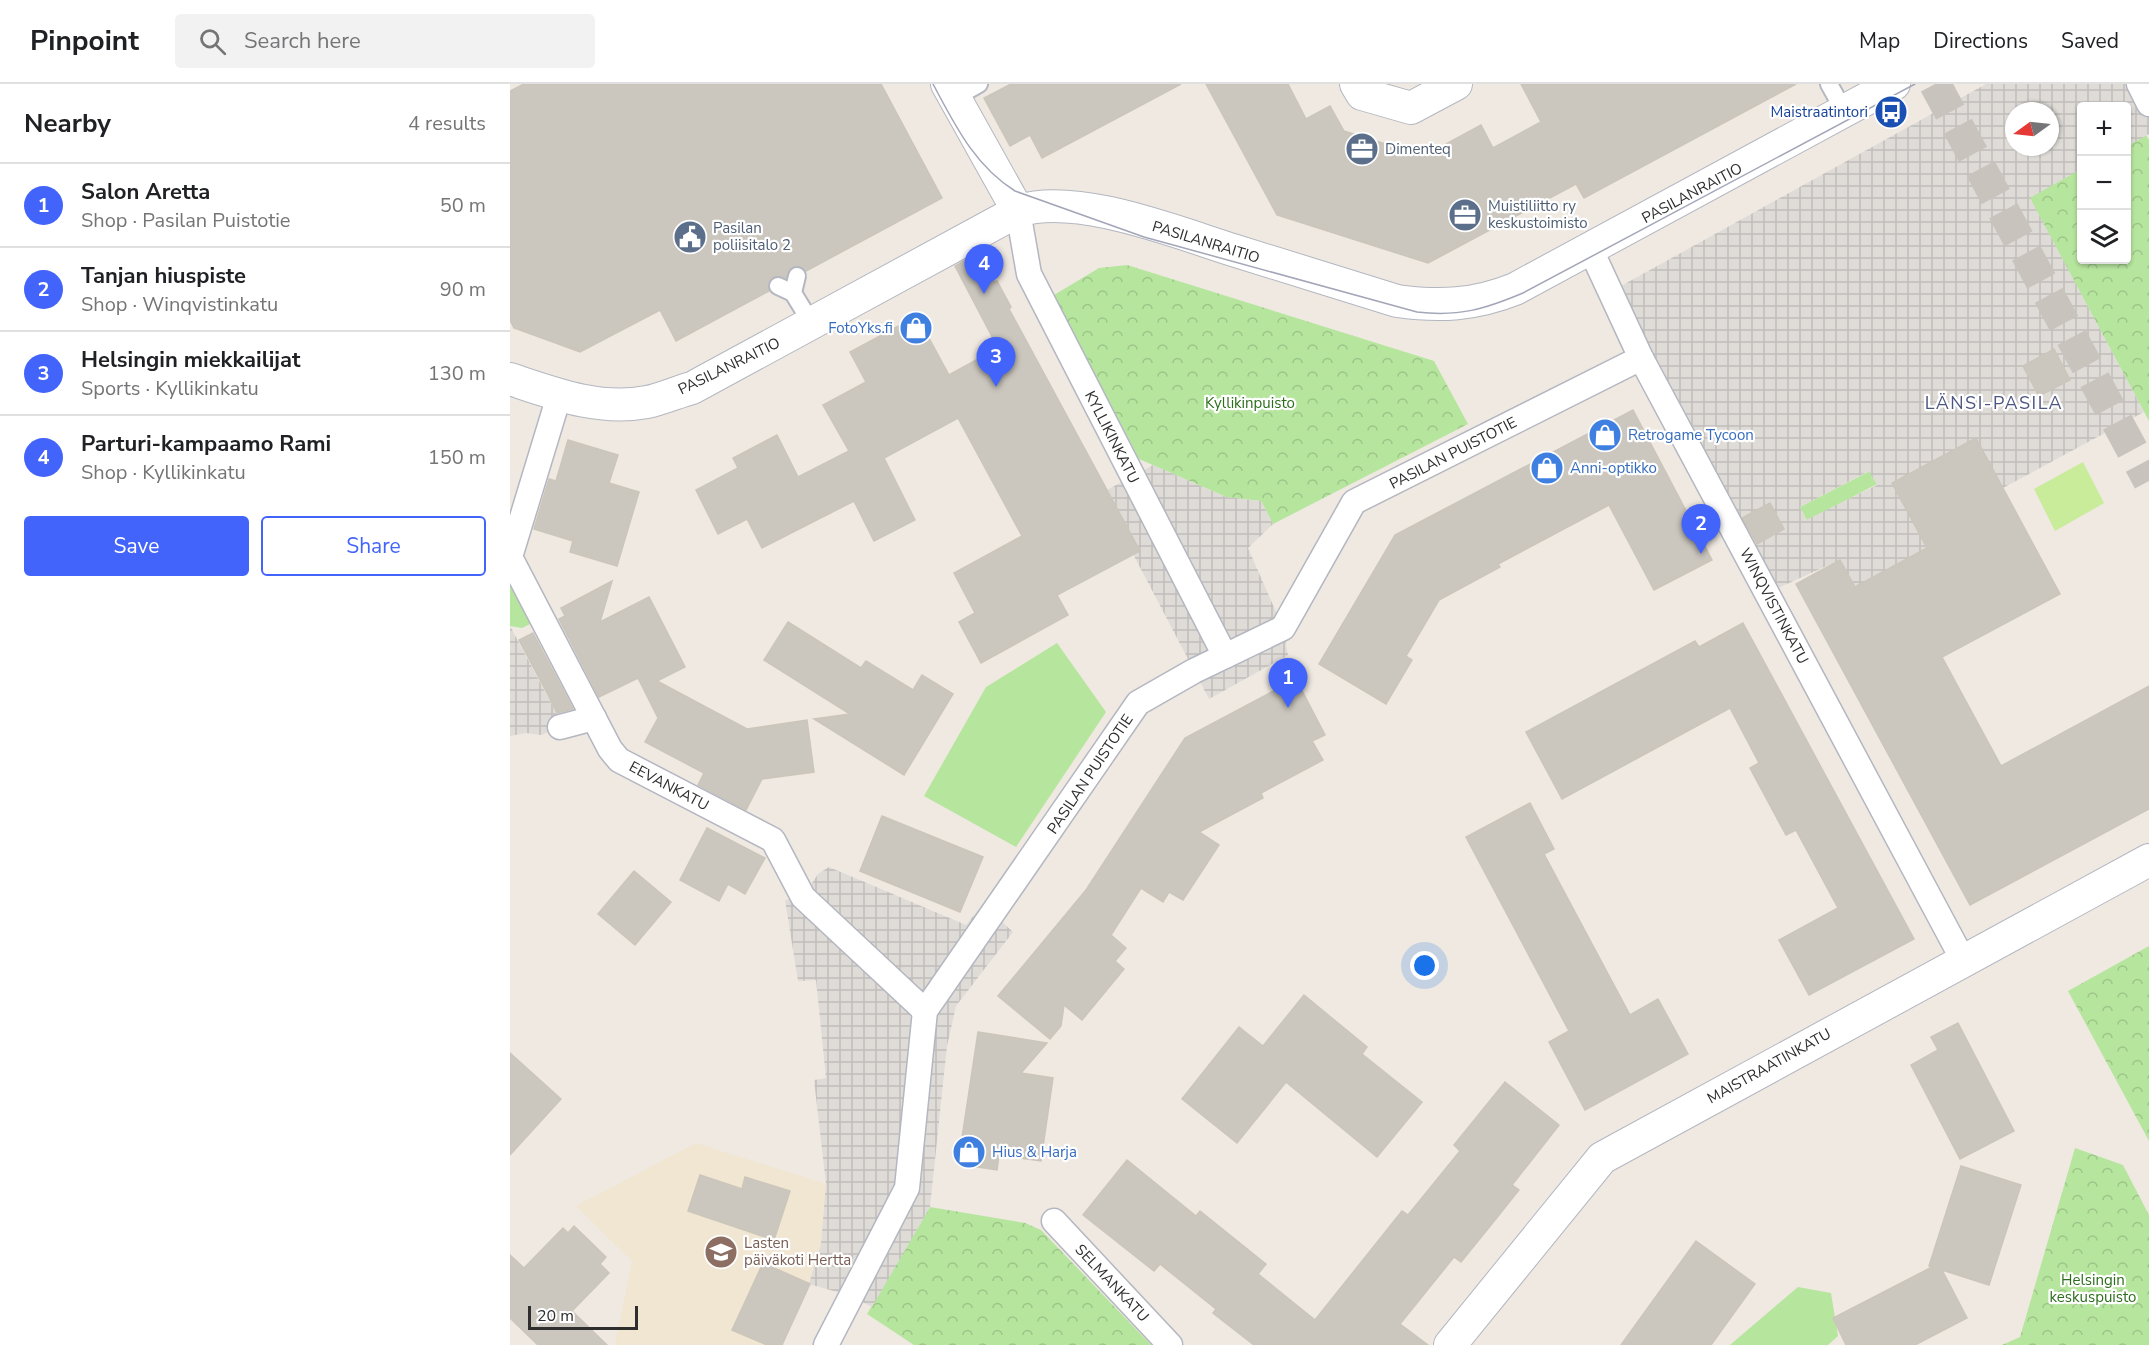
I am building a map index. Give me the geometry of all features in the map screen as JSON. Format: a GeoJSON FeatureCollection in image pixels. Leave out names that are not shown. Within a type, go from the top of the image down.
{"type":"FeatureCollection","features":[{"type":"Feature","properties":{"kind":"street"},"geometry":{"type":"LineString","coordinates":[[1356,84],[1362,94],[1411,108],[1456,84]]}},
{"type":"Feature","properties":{"kind":"street","name":"PASILANRAITIO"},"geometry":{"type":"LineString","coordinates":[[510,379],[560,396],[587,403],[605,404],[647,402],[692,388],[1018,211],[1038,205],[1089,210],[1149,224],[1397,301],[1433,306],[1488,299],[1515,289],[1894,84]]}},
{"type":"Feature","properties":{"kind":"street"},"geometry":{"type":"LineString","coordinates":[[960,89],[1018,211]]}},
{"type":"Feature","properties":{"kind":"street","name":"KYLLIKINKATU"},"geometry":{"type":"LineString","coordinates":[[1018,211],[1029,274],[1225,656]]}},
{"type":"Feature","properties":{"kind":"street","name":"WINQVISTINKATU"},"geometry":{"type":"LineString","coordinates":[[1590,248],[1641,358],[1963,960]]}},
{"type":"Feature","properties":{"kind":"street","name":"PASILAN PUISTOTIE"},"geometry":{"type":"LineString","coordinates":[[826,1345],[907,1188],[925,1011],[1138,703],[1283,628],[1354,502],[1641,358]]}},
{"type":"Feature","properties":{"kind":"street","name":"EEVANKATU"},"geometry":{"type":"LineString","coordinates":[[560,396],[510,557],[610,749],[619,760],[773,840],[803,897],[925,1011]]}},
{"type":"Feature","properties":{"kind":"street"},"geometry":{"type":"LineString","coordinates":[[560,727],[594,718]]}},
{"type":"Feature","properties":{"kind":"street","name":"MAISTRAATINKATU"},"geometry":{"type":"LineString","coordinates":[[1450,1345],[1602,1158],[2149,860]]}},
{"type":"Feature","properties":{"kind":"street","name":"SELMANKATU"},"geometry":{"type":"LineString","coordinates":[[1054,1221],[1170,1345]]}},
{"type":"Feature","properties":{"kind":"lane"},"geometry":{"type":"LineString","coordinates":[[1828,84],[1844,111]]}},
{"type":"Feature","properties":{"kind":"lane"},"geometry":{"type":"LineString","coordinates":[[789,285],[812,324]]}},
{"type":"Feature","properties":{"kind":"shaded area","name":"Maistraatintori"},"geometry":{"type":"Polygon","coordinates":[[[1986,84],[2139,84],[2149,104],[2149,134],[2131,144],[2131,102],[2077,102],[2077,171],[2030,198],[2144,412],[2003,488],[1892,483],[1927,548],[1855,587],[1840,560],[1767,593],[1612,291],[1986,84]],[[2054,349],[2023,366],[2039,396],[2070,380],[2054,349]],[[1869,471],[1800,507],[1806,520],[1877,485],[1869,471]],[[1770,503],[1741,518],[1755,545],[1784,529],[1770,503]]]}},
{"type":"Feature","properties":{"kind":"shaded area"},"geometry":{"type":"Polygon","coordinates":[[[1153,465],[1226,497],[1261,501],[1273,524],[1248,548],[1283,628],[1288,655],[1209,699],[1133,554],[1140,550],[1107,490],[1153,465]]]}},
{"type":"Feature","properties":{"kind":"shaded area"},"geometry":{"type":"Polygon","coordinates":[[[510,626],[559,718],[560,727],[541,735],[526,733],[510,736],[510,626]]]}},
{"type":"Feature","properties":{"kind":"shaded area"},"geometry":{"type":"Polygon","coordinates":[[[829,867],[966,925],[983,904],[1013,932],[956,1006],[947,1046],[930,1207],[872,1307],[851,1296],[809,1284],[821,1244],[826,1184],[814,1080],[826,1078],[816,980],[798,981],[785,900],[803,897],[818,874],[829,867]]]}},
{"type":"Feature","properties":{"kind":"shaded area","name":"Lasten päiväkoti Hertta"},"geometry":{"type":"Polygon","coordinates":[[[696,1143],[826,1184],[821,1244],[809,1284],[782,1345],[615,1345],[632,1261],[576,1206],[696,1143]]]}},
{"type":"Feature","properties":{"kind":"green space"},"geometry":{"type":"Polygon","coordinates":[[[2146,135],[2149,140],[2149,421],[2029,197],[2077,171],[2077,264],[2131,264],[2131,144],[2146,135]]]}},
{"type":"Feature","properties":{"kind":"green space","name":"Kyllikinpuisto"},"geometry":{"type":"Polygon","coordinates":[[[1127,265],[1434,361],[1468,424],[1273,524],[1261,501],[1226,497],[1139,459],[1054,295],[1099,268],[1127,265]]]}},
{"type":"Feature","properties":{"kind":"green space"},"geometry":{"type":"Polygon","coordinates":[[[2083,462],[2104,503],[2055,531],[2034,489],[2083,462]]]}},
{"type":"Feature","properties":{"kind":"green space"},"geometry":{"type":"Polygon","coordinates":[[[1870,471],[1877,484],[1807,521],[1800,507],[1870,471]]]}},
{"type":"Feature","properties":{"kind":"green space"},"geometry":{"type":"Polygon","coordinates":[[[510,577],[534,622],[522,628],[510,626],[510,577]]]}},
{"type":"Feature","properties":{"kind":"green space"},"geometry":{"type":"Polygon","coordinates":[[[1057,643],[1106,712],[1016,847],[924,796],[986,687],[1057,643]]]}},
{"type":"Feature","properties":{"kind":"green space"},"geometry":{"type":"Polygon","coordinates":[[[2149,946],[2149,1141],[2068,991],[2149,946]]]}},
{"type":"Feature","properties":{"kind":"green space","name":"Helsingin keskuspuisto"},"geometry":{"type":"Polygon","coordinates":[[[2075,1148],[2123,1165],[2149,1215],[2149,1345],[2002,1345],[2020,1337],[2075,1148]]]}},
{"type":"Feature","properties":{"kind":"green space"},"geometry":{"type":"Polygon","coordinates":[[[930,1207],[1025,1223],[1041,1230],[1151,1345],[914,1345],[867,1314],[930,1207]]]}},
{"type":"Feature","properties":{"kind":"green space"},"geometry":{"type":"Polygon","coordinates":[[[1798,1287],[1831,1293],[1838,1336],[1828,1345],[1730,1345],[1798,1287]]]}},
{"type":"Feature","properties":{"kind":"building","name":"Pasilan poliisitalo 2"},"geometry":{"type":"Polygon","coordinates":[[[524,84],[881,84],[942,198],[806,271],[800,266],[795,266],[789,269],[786,278],[772,277],[768,282],[769,291],[676,341],[660,310],[580,352],[514,328],[510,320],[510,91],[524,84]]]}},
{"type":"Feature","properties":{"kind":"building"},"geometry":{"type":"Polygon","coordinates":[[[1011,84],[1181,84],[1042,158],[1030,135],[1010,146],[984,98],[1011,84]]]}},
{"type":"Feature","properties":{"kind":"building"},"geometry":{"type":"Polygon","coordinates":[[[1206,84],[1288,84],[1306,119],[1330,106],[1344,131],[1424,156],[1481,125],[1493,148],[1541,122],[1521,84],[1796,84],[1584,198],[1576,184],[1428,263],[1277,215],[1206,84]]]}},
{"type":"Feature","properties":{"kind":"building"},"geometry":{"type":"Polygon","coordinates":[[[978,253],[994,282],[997,281],[1011,307],[1009,309],[1140,551],[1057,595],[1068,615],[981,663],[959,622],[975,613],[954,573],[1022,536],[958,418],[884,458],[915,520],[874,541],[854,501],[762,548],[747,519],[718,534],[696,490],[738,468],[733,458],[777,435],[798,477],[849,451],[823,405],[866,382],[850,352],[917,316],[949,375],[998,348],[955,266],[978,253]]]}},
{"type":"Feature","properties":{"kind":"building"},"geometry":{"type":"Polygon","coordinates":[[[2054,349],[2070,380],[2039,396],[2023,366],[2054,349]]]}},
{"type":"Feature","properties":{"kind":"building"},"geometry":{"type":"Polygon","coordinates":[[[1633,410],[1712,560],[1654,590],[1609,505],[1498,564],[1500,567],[1439,600],[1406,656],[1412,660],[1386,704],[1319,664],[1395,535],[1633,410]]]}},
{"type":"Feature","properties":{"kind":"building"},"geometry":{"type":"Polygon","coordinates":[[[1976,438],[2060,594],[1942,657],[2001,766],[2149,686],[2149,809],[1970,905],[1796,584],[1840,560],[1855,587],[1927,548],[1892,483],[1976,438]]]}},
{"type":"Feature","properties":{"kind":"building"},"geometry":{"type":"Polygon","coordinates":[[[568,440],[618,455],[609,483],[639,492],[617,566],[570,552],[573,541],[534,529],[549,479],[556,481],[568,440]]]}},
{"type":"Feature","properties":{"kind":"building"},"geometry":{"type":"Polygon","coordinates":[[[1770,503],[1784,529],[1757,544],[1742,518],[1770,503]]]}},
{"type":"Feature","properties":{"kind":"building"},"geometry":{"type":"Polygon","coordinates":[[[612,581],[600,622],[649,597],[685,667],[657,681],[747,729],[807,720],[814,772],[762,779],[746,810],[698,785],[704,773],[645,742],[658,718],[638,678],[599,697],[559,619],[565,616],[561,608],[612,581]]]}},
{"type":"Feature","properties":{"kind":"building"},"geometry":{"type":"Polygon","coordinates":[[[788,622],[861,668],[866,661],[913,690],[922,675],[953,694],[904,775],[814,719],[850,714],[764,660],[788,622]]]}},
{"type":"Feature","properties":{"kind":"building"},"geometry":{"type":"Polygon","coordinates":[[[1743,623],[1914,939],[1809,995],[1779,940],[1838,908],[1796,830],[1786,835],[1750,768],[1759,763],[1730,708],[1562,799],[1526,732],[1695,641],[1699,647],[1743,623]]]}},
{"type":"Feature","properties":{"kind":"building"},"geometry":{"type":"Polygon","coordinates":[[[533,633],[573,709],[557,713],[519,640],[533,633]]]}},
{"type":"Feature","properties":{"kind":"building"},"geometry":{"type":"Polygon","coordinates":[[[1296,679],[1325,735],[1312,741],[1323,760],[1261,793],[1263,798],[1199,832],[1219,845],[1183,900],[1169,892],[1163,902],[1141,888],[1111,935],[1126,948],[1115,961],[1124,969],[1082,1020],[1064,1005],[1061,1026],[1050,1039],[998,996],[1086,890],[1185,738],[1296,679]]]}},
{"type":"Feature","properties":{"kind":"building"},"geometry":{"type":"Polygon","coordinates":[[[1530,803],[1554,849],[1544,854],[1630,1015],[1658,999],[1688,1054],[1585,1110],[1549,1042],[1569,1031],[1466,837],[1530,803]]]}},
{"type":"Feature","properties":{"kind":"building"},"geometry":{"type":"Polygon","coordinates":[[[882,816],[983,857],[960,912],[860,871],[882,816]]]}},
{"type":"Feature","properties":{"kind":"building"},"geometry":{"type":"Polygon","coordinates":[[[707,828],[765,858],[745,894],[728,884],[719,901],[680,880],[707,828]]]}},
{"type":"Feature","properties":{"kind":"building"},"geometry":{"type":"Polygon","coordinates":[[[634,871],[671,902],[635,945],[598,914],[634,871]]]}},
{"type":"Feature","properties":{"kind":"building"},"geometry":{"type":"Polygon","coordinates":[[[1304,995],[1367,1047],[1362,1054],[1422,1102],[1377,1157],[1286,1082],[1237,1143],[1182,1099],[1239,1027],[1263,1046],[1304,995]]]}},
{"type":"Feature","properties":{"kind":"building"},"geometry":{"type":"Polygon","coordinates":[[[1958,1023],[2014,1131],[1960,1159],[1911,1065],[1938,1050],[1931,1037],[1958,1023]]]}},
{"type":"Feature","properties":{"kind":"building"},"geometry":{"type":"Polygon","coordinates":[[[978,1032],[1047,1043],[1021,1073],[1053,1078],[1041,1161],[999,1155],[997,1170],[958,1164],[978,1032]]]}},
{"type":"Feature","properties":{"kind":"building"},"geometry":{"type":"Polygon","coordinates":[[[510,1053],[561,1099],[510,1155],[510,1053]]]}},
{"type":"Feature","properties":{"kind":"building"},"geometry":{"type":"Polygon","coordinates":[[[1505,1082],[1559,1125],[1512,1185],[1519,1190],[1461,1262],[1454,1257],[1400,1324],[1428,1345],[1254,1345],[1213,1313],[1216,1309],[1160,1264],[1154,1271],[1083,1215],[1127,1160],[1196,1216],[1200,1211],[1266,1264],[1258,1274],[1315,1320],[1402,1211],[1408,1215],[1460,1151],[1454,1145],[1505,1082]]]}},
{"type":"Feature","properties":{"kind":"building"},"geometry":{"type":"Polygon","coordinates":[[[1961,1166],[2021,1185],[1989,1285],[1942,1270],[1967,1318],[1915,1345],[1846,1345],[1833,1318],[1932,1267],[1929,1266],[1961,1166]]]}},
{"type":"Feature","properties":{"kind":"building"},"geometry":{"type":"Polygon","coordinates":[[[700,1175],[742,1189],[745,1177],[790,1191],[774,1240],[688,1211],[700,1175]]]}},
{"type":"Feature","properties":{"kind":"building"},"geometry":{"type":"Polygon","coordinates":[[[574,1226],[606,1257],[600,1264],[609,1273],[572,1311],[607,1345],[538,1345],[510,1318],[510,1255],[524,1268],[563,1228],[568,1233],[574,1226]]]}},
{"type":"Feature","properties":{"kind":"building"},"geometry":{"type":"Polygon","coordinates":[[[1696,1241],[1755,1284],[1711,1345],[1621,1345],[1696,1241]]]}},
{"type":"Feature","properties":{"kind":"building"},"geometry":{"type":"Polygon","coordinates":[[[763,1263],[810,1284],[782,1345],[767,1345],[732,1330],[763,1263]]]}},
{"type":"Feature","properties":{"kind":"tunnel"},"geometry":{"type":"LineString","coordinates":[[1935,84],[2149,481]]}},
{"type":"Feature","properties":{"kind":"tram line"},"geometry":{"type":"LineString","coordinates":[[933,84],[958,129],[977,157],[1001,181],[1015,191],[1144,237],[1417,312],[1432,313],[1471,310],[1523,293],[1915,84]]}},
{"type":"Feature","properties":{"kind":"place","name":"Maistraatintori"},"geometry":{"type":"Point","coordinates":[1891,112]}},
{"type":"Feature","properties":{"kind":"place","name":"Dimenteq"},"geometry":{"type":"Point","coordinates":[1362,149]}},
{"type":"Feature","properties":{"kind":"place","name":"Muistiliitto ry keskustoimisto"},"geometry":{"type":"Point","coordinates":[1465,215]}},
{"type":"Feature","properties":{"kind":"place","name":"Pasilan poliisitalo 2"},"geometry":{"type":"Point","coordinates":[690,237]}},
{"type":"Feature","properties":{"kind":"place","name":"Parturi-kampaamo Rami"},"geometry":{"type":"Point","coordinates":[984,294]}},
{"type":"Feature","properties":{"kind":"place","name":"FotoYks.fi"},"geometry":{"type":"Point","coordinates":[916,328]}},
{"type":"Feature","properties":{"kind":"place","name":"Helsingin miekkailijat"},"geometry":{"type":"Point","coordinates":[996,387]}},
{"type":"Feature","properties":{"kind":"place","name":"Retrogame Tycoon"},"geometry":{"type":"Point","coordinates":[1605,435]}},
{"type":"Feature","properties":{"kind":"place","name":"Anni-optikko"},"geometry":{"type":"Point","coordinates":[1547,468]}},
{"type":"Feature","properties":{"kind":"place","name":"Tanjan hiuspiste"},"geometry":{"type":"Point","coordinates":[1701,554]}},
{"type":"Feature","properties":{"kind":"place","name":"Salon Aretta"},"geometry":{"type":"Point","coordinates":[1288,708]}},
{"type":"Feature","properties":{"kind":"place","name":"Hius & Harja"},"geometry":{"type":"Point","coordinates":[969,1152]}},
{"type":"Feature","properties":{"kind":"place","name":"Lasten päiväkoti Hertta"},"geometry":{"type":"Point","coordinates":[721,1252]}},
{"type":"Feature","properties":{"kind":"district","name":"LÄNSI-PASILA"},"geometry":{"type":"Point","coordinates":[1994,403]}}]}
